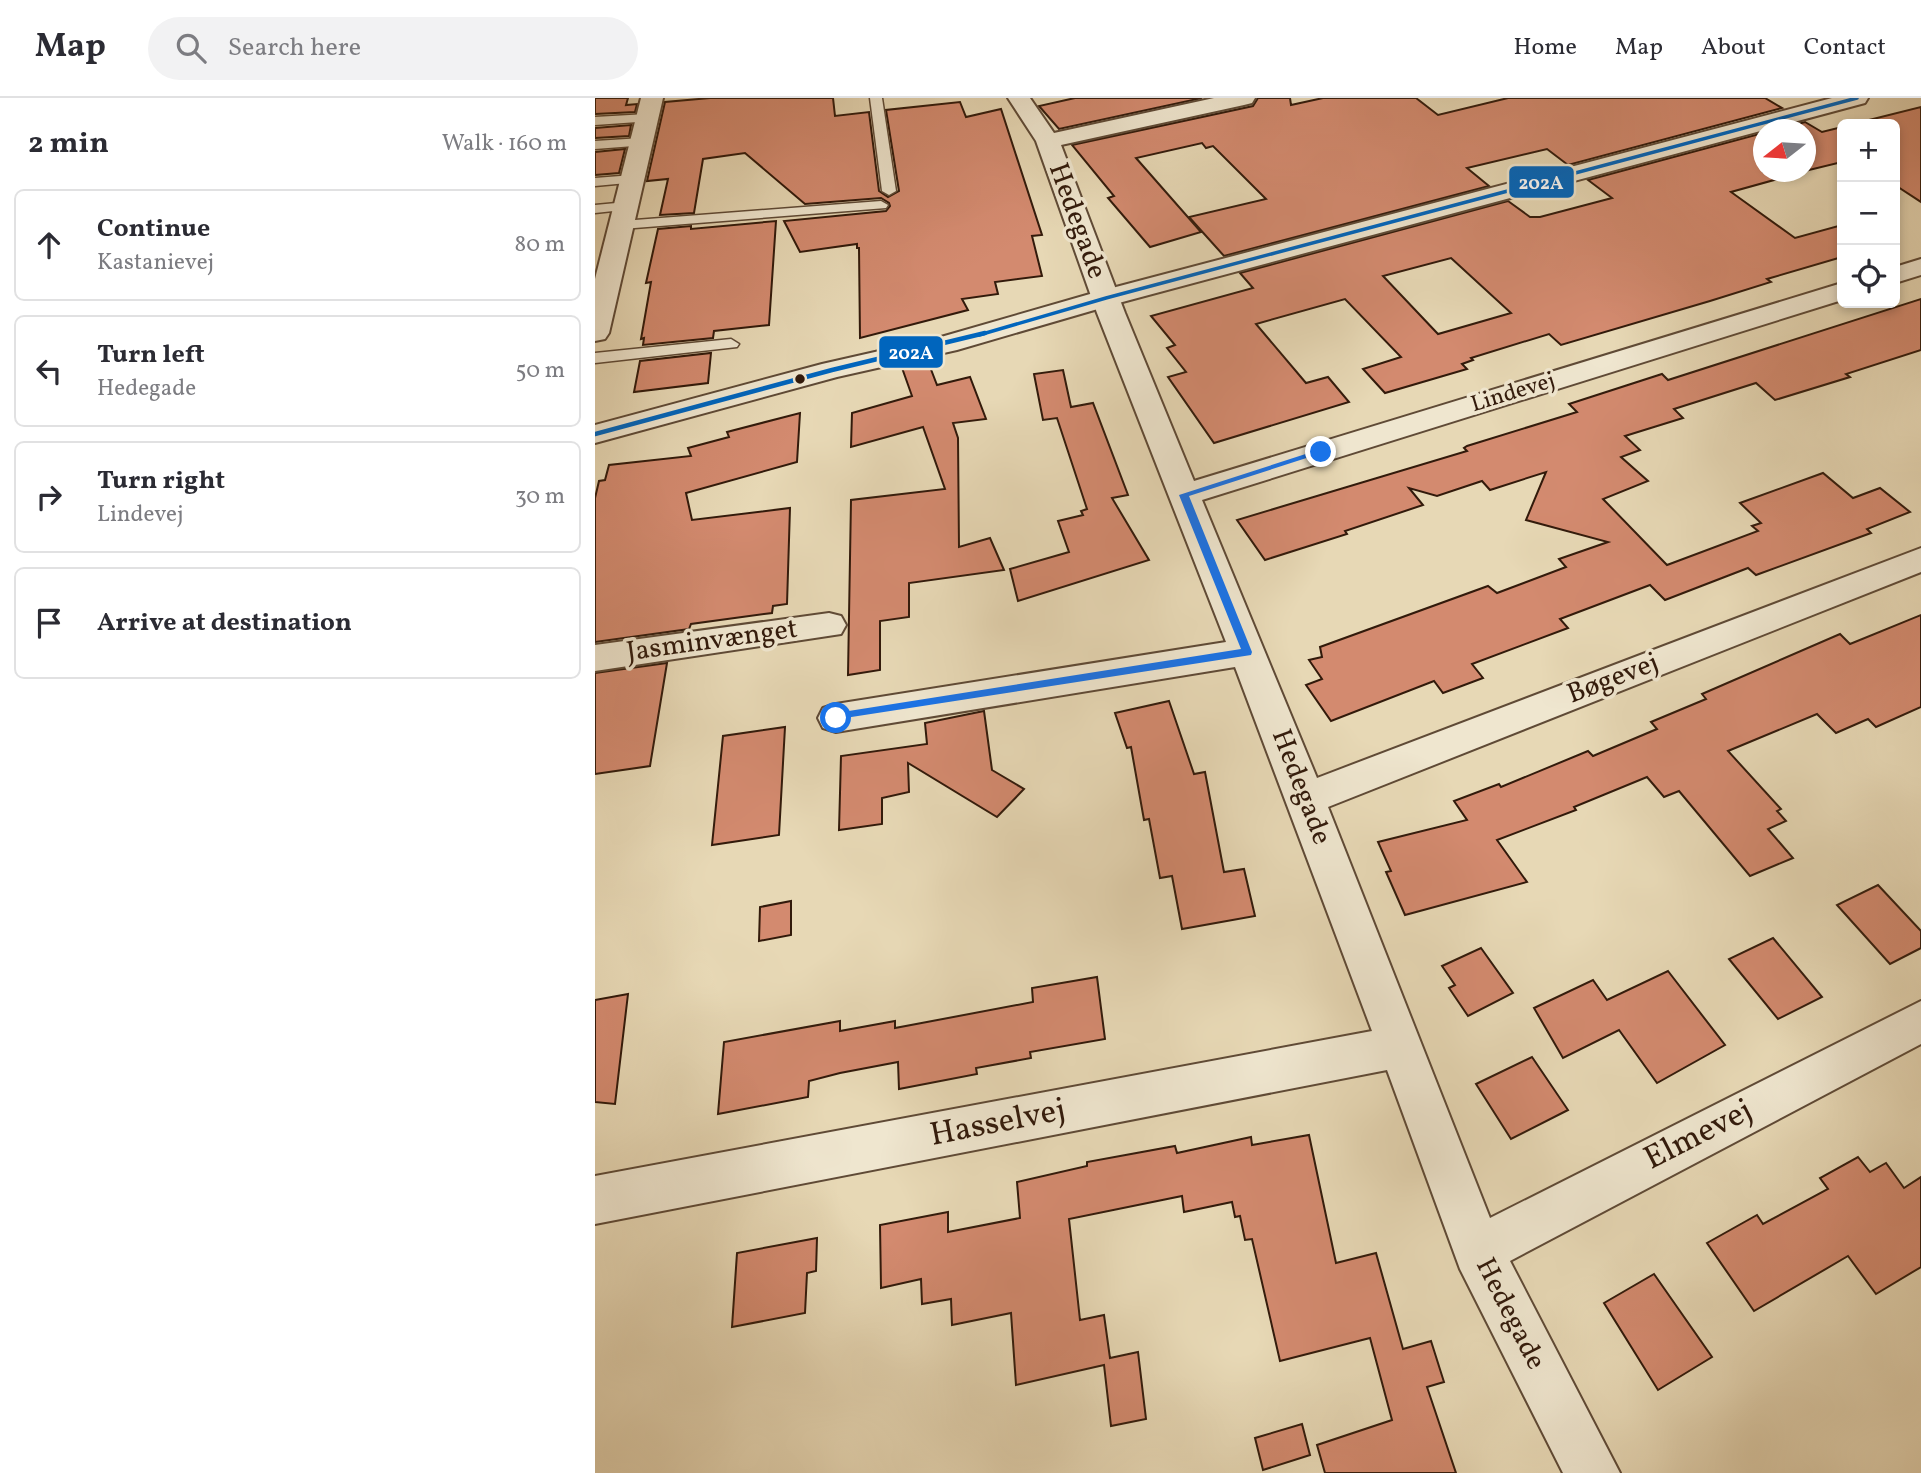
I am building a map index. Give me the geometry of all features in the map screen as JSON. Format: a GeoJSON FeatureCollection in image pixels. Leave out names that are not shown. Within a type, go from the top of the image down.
{"type":"FeatureCollection","features":[{"type":"Feature","properties":{"kind":"street","name":"Hedegade"},"geometry":{"type":"LineString","coordinates":[[1019,98],[1048,141],[1105,298],[1306,799],[1478,1251],[1591,1473]]}},
{"type":"Feature","properties":{"kind":"street"},"geometry":{"type":"LineString","coordinates":[[1048,141],[1244,98]]}},
{"type":"Feature","properties":{"kind":"street"},"geometry":{"type":"LineString","coordinates":[[595,434],[832,370],[947,344],[1105,298],[1857,98]]}},
{"type":"Feature","properties":{"kind":"street"},"geometry":{"type":"LineString","coordinates":[[595,333],[604,268],[625,216],[647,119]]}},
{"type":"Feature","properties":{"kind":"street"},"geometry":{"type":"LineString","coordinates":[[1900,273],[1921,267]]}},
{"type":"Feature","properties":{"kind":"street","name":"Lindevej"},"geometry":{"type":"LineString","coordinates":[[1184,495],[1837,293]]}},
{"type":"Feature","properties":{"kind":"street","name":"Bøgevej"},"geometry":{"type":"LineString","coordinates":[[1306,799],[1921,559]]}},
{"type":"Feature","properties":{"kind":"street","name":"Jasminvænget"},"geometry":{"type":"LineString","coordinates":[[595,658],[829,625]]}},
{"type":"Feature","properties":{"kind":"street"},"geometry":{"type":"LineString","coordinates":[[836,718],[1247,652]]}},
{"type":"Feature","properties":{"kind":"street","name":"Elmevej"},"geometry":{"type":"LineString","coordinates":[[1478,1251],[1921,1021]]}},
{"type":"Feature","properties":{"kind":"street","name":"Hasselvej"},"geometry":{"type":"LineString","coordinates":[[595,1200],[1400,1047]]}},
{"type":"Feature","properties":{"kind":"lane"},"geometry":{"type":"LineString","coordinates":[[595,209],[625,216],[885,198],[876,98]]}},
{"type":"Feature","properties":{"kind":"lane"},"geometry":{"type":"LineString","coordinates":[[595,121],[647,119]]}},
{"type":"Feature","properties":{"kind":"lane"},"geometry":{"type":"LineString","coordinates":[[595,145],[647,119]]}},
{"type":"Feature","properties":{"kind":"lane"},"geometry":{"type":"LineString","coordinates":[[595,182],[633,178]]}},
{"type":"Feature","properties":{"kind":"lane"},"geometry":{"type":"LineString","coordinates":[[595,358],[731,344]]}},
{"type":"Feature","properties":{"kind":"building"},"geometry":{"type":"Polygon","coordinates":[[[595,98],[628,98],[626,105],[637,104],[635,112],[595,114],[595,98]]]}},
{"type":"Feature","properties":{"kind":"building"},"geometry":{"type":"Polygon","coordinates":[[[710,98],[833,98],[835,116],[869,112],[879,191],[888,197],[899,191],[886,110],[960,102],[966,117],[1001,109],[1042,235],[1032,236],[1042,276],[995,282],[998,294],[962,299],[968,310],[860,338],[857,244],[800,252],[784,221],[886,211],[889,203],[881,198],[805,204],[745,153],[703,159],[694,213],[660,215],[668,179],[647,181],[665,102],[710,98]]]}},
{"type":"Feature","properties":{"kind":"building"},"geometry":{"type":"Polygon","coordinates":[[[1075,98],[1202,98],[1059,129],[1039,106],[1075,98]]]}},
{"type":"Feature","properties":{"kind":"building"},"geometry":{"type":"Polygon","coordinates":[[[1258,98],[1290,98],[1291,105],[1323,98],[1416,98],[1438,115],[1508,98],[1765,98],[1782,108],[1568,165],[1547,149],[1467,168],[1489,186],[1224,256],[1189,217],[1266,199],[1213,146],[1206,148],[1202,143],[1136,158],[1201,232],[1150,247],[1108,198],[1114,196],[1072,145],[1253,106],[1258,98]]]}},
{"type":"Feature","properties":{"kind":"building"},"geometry":{"type":"Polygon","coordinates":[[[1921,107],[1921,202],[1900,188],[1900,119],[1873,119],[1921,107]]]}},
{"type":"Feature","properties":{"kind":"building"},"geometry":{"type":"Polygon","coordinates":[[[631,125],[629,136],[595,138],[595,128],[631,125]]]}},
{"type":"Feature","properties":{"kind":"building"},"geometry":{"type":"Polygon","coordinates":[[[1816,128],[1822,132],[1837,128],[1837,163],[1816,168],[1816,128]]]}},
{"type":"Feature","properties":{"kind":"building"},"geometry":{"type":"Polygon","coordinates":[[[1753,136],[1753,182],[1767,182],[1731,192],[1795,238],[1837,226],[1837,258],[1767,279],[1771,282],[1561,345],[1549,334],[1471,358],[1473,360],[1462,364],[1467,369],[1385,393],[1363,369],[1401,357],[1345,299],[1256,324],[1306,383],[1328,377],[1349,402],[1214,443],[1168,377],[1186,372],[1167,348],[1175,345],[1151,316],[1253,288],[1240,273],[1508,201],[1530,217],[1540,217],[1612,198],[1588,180],[1753,136]],[[1451,258],[1383,276],[1438,334],[1511,313],[1451,258]]]}},
{"type":"Feature","properties":{"kind":"building"},"geometry":{"type":"Polygon","coordinates":[[[625,149],[619,173],[595,175],[595,152],[625,149]]]}},
{"type":"Feature","properties":{"kind":"building"},"geometry":{"type":"Polygon","coordinates":[[[776,221],[769,325],[714,331],[713,338],[643,345],[644,338],[641,339],[651,282],[646,283],[658,229],[691,226],[691,229],[776,221]]]}},
{"type":"Feature","properties":{"kind":"building"},"geometry":{"type":"Polygon","coordinates":[[[1921,299],[1921,350],[1846,374],[1850,377],[1775,400],[1756,383],[1674,409],[1683,418],[1625,436],[1640,450],[1621,457],[1648,481],[1603,499],[1667,565],[1758,531],[1752,526],[1761,523],[1740,503],[1823,473],[1853,498],[1880,488],[1910,512],[1867,529],[1871,533],[1756,575],[1748,568],[1665,600],[1650,585],[1560,619],[1568,628],[1472,664],[1483,678],[1443,693],[1434,681],[1331,721],[1306,685],[1322,679],[1309,660],[1322,657],[1320,647],[1488,586],[1497,593],[1566,567],[1559,559],[1608,542],[1526,520],[1546,472],[1490,490],[1482,481],[1437,496],[1409,488],[1423,505],[1345,531],[1347,534],[1265,560],[1237,520],[1467,451],[1464,448],[1467,446],[1577,412],[1569,404],[1662,374],[1668,380],[1893,308],[1900,308],[1921,299]]]}},
{"type":"Feature","properties":{"kind":"building"},"geometry":{"type":"Polygon","coordinates":[[[711,353],[708,383],[634,392],[640,361],[711,353]]]}},
{"type":"Feature","properties":{"kind":"building"},"geometry":{"type":"Polygon","coordinates":[[[927,359],[937,385],[970,377],[986,419],[953,423],[958,438],[959,547],[990,538],[1004,570],[909,583],[909,617],[880,621],[880,670],[848,675],[851,500],[945,489],[923,427],[851,447],[852,413],[912,396],[901,365],[927,359]]]}},
{"type":"Feature","properties":{"kind":"building"},"geometry":{"type":"Polygon","coordinates":[[[1063,370],[1071,407],[1093,403],[1128,495],[1112,498],[1149,560],[1018,601],[1010,569],[1069,552],[1058,521],[1083,515],[1081,511],[1087,509],[1057,418],[1043,420],[1034,374],[1063,370]]]}},
{"type":"Feature","properties":{"kind":"building"},"geometry":{"type":"Polygon","coordinates":[[[800,413],[797,462],[686,493],[692,520],[790,508],[787,604],[773,606],[772,613],[691,624],[689,629],[595,642],[595,498],[599,481],[605,480],[609,465],[691,456],[688,448],[729,437],[727,432],[800,413]]]}},
{"type":"Feature","properties":{"kind":"building"},"geometry":{"type":"Polygon","coordinates":[[[1921,615],[1921,707],[1876,727],[1868,719],[1836,733],[1817,714],[1728,751],[1781,809],[1777,811],[1786,821],[1768,829],[1793,858],[1750,876],[1679,791],[1664,797],[1647,777],[1574,807],[1576,810],[1497,840],[1527,882],[1405,915],[1386,872],[1391,871],[1378,842],[1467,820],[1454,801],[1499,784],[1501,787],[1588,751],[1593,756],[1657,729],[1651,722],[1706,699],[1702,694],[1840,634],[1850,644],[1921,615]]]}},
{"type":"Feature","properties":{"kind":"building"},"geometry":{"type":"Polygon","coordinates":[[[667,663],[650,766],[595,774],[595,673],[667,663]]]}},
{"type":"Feature","properties":{"kind":"building"},"geometry":{"type":"Polygon","coordinates":[[[1169,701],[1194,774],[1205,772],[1224,872],[1244,869],[1255,916],[1182,929],[1172,876],[1160,878],[1149,819],[1144,820],[1131,747],[1127,748],[1115,713],[1169,701]]]}},
{"type":"Feature","properties":{"kind":"building"},"geometry":{"type":"Polygon","coordinates":[[[984,711],[992,770],[1024,789],[997,817],[908,763],[909,792],[882,798],[882,824],[839,830],[841,756],[927,744],[925,723],[984,711]]]}},
{"type":"Feature","properties":{"kind":"building"},"geometry":{"type":"Polygon","coordinates":[[[785,727],[779,835],[712,845],[723,736],[785,727]]]}},
{"type":"Feature","properties":{"kind":"building"},"geometry":{"type":"Polygon","coordinates":[[[1878,885],[1921,931],[1921,948],[1890,964],[1837,905],[1878,885]]]}},
{"type":"Feature","properties":{"kind":"building"},"geometry":{"type":"Polygon","coordinates":[[[791,901],[791,935],[759,941],[760,907],[791,901]]]}},
{"type":"Feature","properties":{"kind":"building"},"geometry":{"type":"Polygon","coordinates":[[[1773,938],[1822,997],[1778,1019],[1729,959],[1773,938]]]}},
{"type":"Feature","properties":{"kind":"building"},"geometry":{"type":"Polygon","coordinates":[[[1481,948],[1513,993],[1468,1016],[1449,988],[1455,985],[1442,966],[1481,948]]]}},
{"type":"Feature","properties":{"kind":"building"},"geometry":{"type":"Polygon","coordinates":[[[1668,971],[1725,1045],[1657,1083],[1619,1030],[1563,1058],[1534,1008],[1593,980],[1607,1000],[1668,971]]]}},
{"type":"Feature","properties":{"kind":"building"},"geometry":{"type":"Polygon","coordinates":[[[1097,977],[1105,1039],[1030,1052],[1031,1058],[976,1068],[977,1074],[899,1089],[898,1062],[840,1073],[809,1081],[808,1097],[718,1114],[724,1042],[840,1021],[840,1031],[895,1021],[895,1028],[1033,1002],[1032,988],[1097,977]]]}},
{"type":"Feature","properties":{"kind":"building"},"geometry":{"type":"Polygon","coordinates":[[[628,994],[615,1104],[595,1102],[595,1000],[628,994]]]}},
{"type":"Feature","properties":{"kind":"building"},"geometry":{"type":"Polygon","coordinates":[[[1532,1057],[1568,1110],[1511,1139],[1476,1084],[1532,1057]]]}},
{"type":"Feature","properties":{"kind":"building"},"geometry":{"type":"Polygon","coordinates":[[[1309,1135],[1336,1263],[1376,1253],[1403,1349],[1431,1341],[1444,1382],[1427,1387],[1456,1473],[1325,1473],[1317,1445],[1392,1420],[1370,1338],[1280,1361],[1252,1239],[1245,1240],[1240,1216],[1235,1217],[1232,1202],[1184,1212],[1182,1196],[1069,1219],[1080,1320],[1104,1315],[1110,1358],[1138,1352],[1146,1419],[1111,1426],[1104,1365],[1016,1385],[1011,1313],[952,1325],[951,1299],[922,1304],[921,1279],[881,1288],[880,1225],[948,1212],[948,1232],[1020,1218],[1017,1182],[1087,1166],[1087,1162],[1175,1146],[1177,1153],[1251,1137],[1252,1145],[1309,1135]]]}},
{"type":"Feature","properties":{"kind":"building"},"geometry":{"type":"Polygon","coordinates":[[[1858,1157],[1870,1172],[1886,1163],[1904,1188],[1921,1177],[1921,1267],[1876,1294],[1848,1256],[1754,1311],[1707,1243],[1757,1215],[1763,1224],[1828,1189],[1820,1178],[1858,1157]]]}},
{"type":"Feature","properties":{"kind":"building"},"geometry":{"type":"Polygon","coordinates":[[[817,1238],[816,1271],[807,1273],[805,1313],[732,1327],[737,1253],[817,1238]]]}},
{"type":"Feature","properties":{"kind":"building"},"geometry":{"type":"Polygon","coordinates":[[[1654,1274],[1712,1357],[1658,1390],[1604,1303],[1654,1274]]]}},
{"type":"Feature","properties":{"kind":"building"},"geometry":{"type":"Polygon","coordinates":[[[1302,1424],[1310,1455],[1263,1470],[1255,1438],[1302,1424]]]}},
{"type":"Feature","properties":{"kind":"transit line","name":"202A"},"geometry":{"type":"LineString","coordinates":[[595,434],[832,370],[947,344],[1106,298],[1857,98]]}},
{"type":"Feature","properties":{"kind":"route"},"geometry":{"type":"LineString","coordinates":[[836,718],[1247,652],[1184,495],[1321,452]]}}]}
